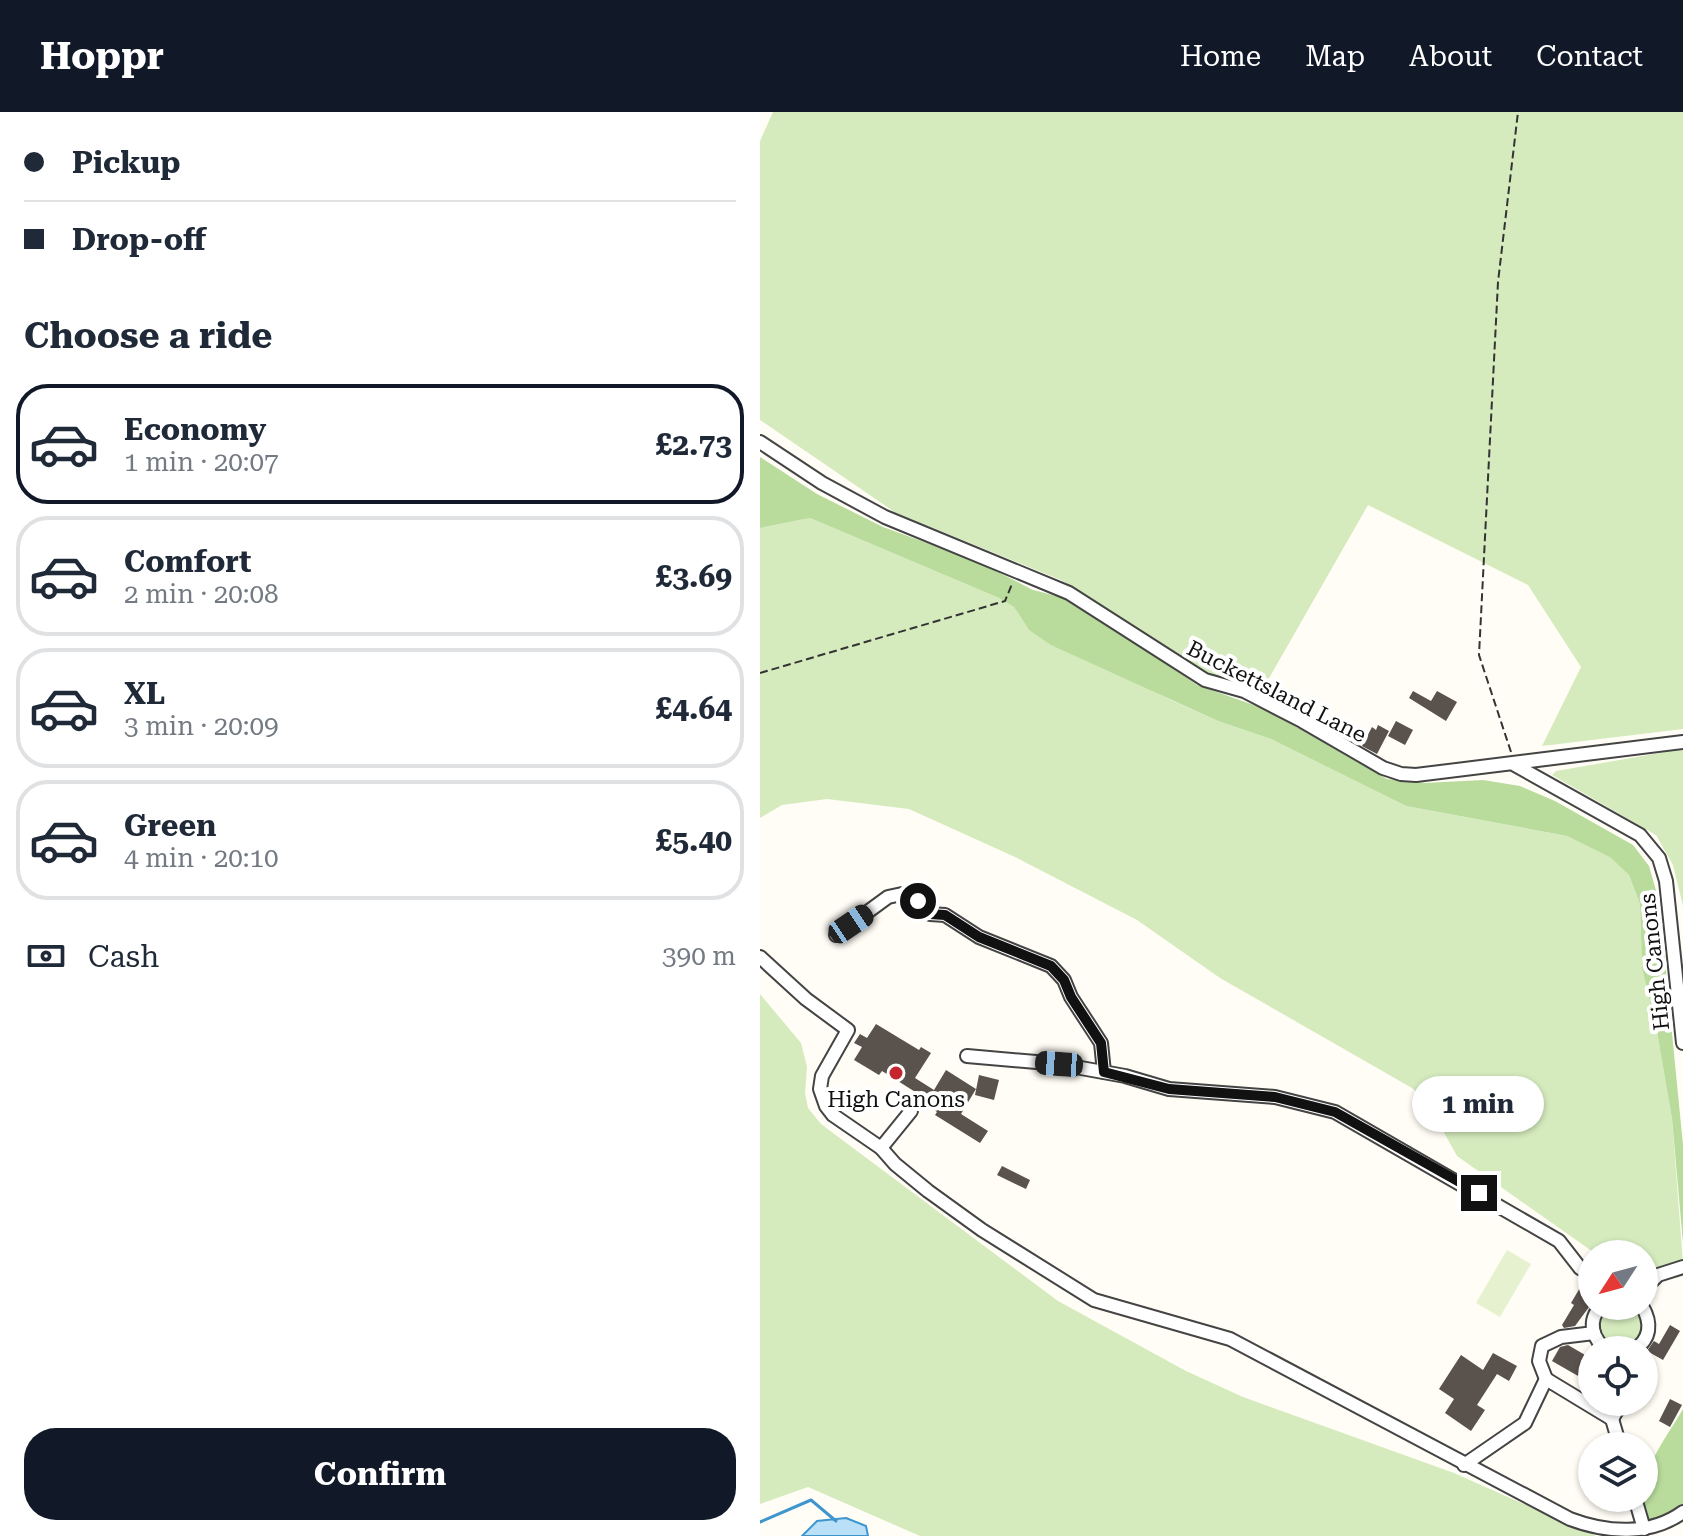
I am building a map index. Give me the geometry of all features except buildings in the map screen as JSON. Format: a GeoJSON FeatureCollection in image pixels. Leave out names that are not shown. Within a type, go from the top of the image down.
{"type":"FeatureCollection","features":[{"type":"Feature","properties":{"kind":"street","name":"Buckettsland Lane"},"geometry":{"type":"LineString","coordinates":[[760,442],[822,483],[885,517],[1069,593],[1205,680],[1244,691],[1383,768],[1401,774],[1515,765],[1683,742]]}},
{"type":"Feature","properties":{"kind":"street","name":"High Canons"},"geometry":{"type":"LineString","coordinates":[[1515,765],[1640,835],[1659,858],[1666,881],[1683,1043]]}},
{"type":"Feature","properties":{"kind":"street"},"geometry":{"type":"LineString","coordinates":[[836,935],[888,897],[902,894],[918,901],[930,914],[945,915],[979,937],[1051,966],[1064,980],[1071,997],[1101,1043],[1104,1072]]}},
{"type":"Feature","properties":{"kind":"street"},"geometry":{"type":"LineString","coordinates":[[760,957],[806,999],[848,1030],[822,1076],[822,1099],[833,1115],[881,1148],[895,1164],[982,1230],[1094,1300],[1230,1339],[1464,1465],[1584,1525],[1598,1530],[1644,1529],[1671,1520],[1683,1512]]}},
{"type":"Feature","properties":{"kind":"street"},"geometry":{"type":"LineString","coordinates":[[967,1056],[1059,1064],[1169,1089],[1275,1097],[1335,1112],[1559,1241],[1578,1265]]}},
{"type":"Feature","properties":{"kind":"street"},"geometry":{"type":"LineString","coordinates":[[881,1148],[911,1111]]}},
{"type":"Feature","properties":{"kind":"street"},"geometry":{"type":"LineString","coordinates":[[1658,1275],[1683,1267]]}},
{"type":"Feature","properties":{"kind":"street"},"geometry":{"type":"LineString","coordinates":[[1593,1320],[1595,1336]]}},
{"type":"Feature","properties":{"kind":"street"},"geometry":{"type":"LineString","coordinates":[[1594,1333],[1561,1337],[1542,1346],[1539,1361],[1546,1379],[1612,1419],[1616,1432]]}},
{"type":"Feature","properties":{"kind":"street"},"geometry":{"type":"LineString","coordinates":[[1464,1465],[1525,1423],[1546,1379]]}},
{"type":"Feature","properties":{"kind":"street"},"geometry":{"type":"LineString","coordinates":[[1639,1512],[1644,1529]]}},
{"type":"Feature","properties":{"kind":"path"},"geometry":{"type":"LineString","coordinates":[[1515,765],[1479,655],[1498,282],[1518,112]]}},
{"type":"Feature","properties":{"kind":"path"},"geometry":{"type":"LineString","coordinates":[[760,673],[1005,601],[1018,572]]}},
{"type":"Feature","properties":{"kind":"green space"},"geometry":{"type":"Polygon","coordinates":[[[773,112],[1683,112],[1683,729],[1542,746],[1581,667],[1528,585],[1368,505],[1260,694],[1203,671],[1061,580],[896,513],[760,420],[760,141],[773,112]]]}},
{"type":"Feature","properties":{"kind":"green space"},"geometry":{"type":"Polygon","coordinates":[[[760,457],[817,494],[883,527],[976,561],[1033,590],[1072,600],[1197,685],[1265,709],[1387,779],[1425,783],[1483,780],[1520,786],[1555,801],[1633,845],[1649,866],[1659,901],[1683,1145],[1683,1243],[1672,1119],[1642,968],[1640,904],[1629,875],[1610,857],[1567,836],[1406,806],[1271,739],[1218,721],[1051,645],[1029,630],[1014,607],[999,598],[810,518],[760,528],[760,457]]]}},
{"type":"Feature","properties":{"kind":"green space"},"geometry":{"type":"Polygon","coordinates":[[[810,518],[999,598],[1014,607],[1029,630],[1171,700],[1218,721],[1271,739],[1406,806],[1567,836],[1610,856],[1629,875],[1640,904],[1642,968],[1672,1119],[1683,1263],[1658,1269],[1658,1240],[1578,1241],[1457,1156],[1426,1100],[1412,1088],[1220,978],[1137,920],[1015,857],[909,809],[827,799],[782,805],[760,818],[760,528],[810,518]]]}},
{"type":"Feature","properties":{"kind":"green space"},"geometry":{"type":"Polygon","coordinates":[[[1683,749],[1683,906],[1673,865],[1656,835],[1552,775],[1556,771],[1683,749]]]}},
{"type":"Feature","properties":{"kind":"green space"},"geometry":{"type":"Polygon","coordinates":[[[760,994],[801,1043],[807,1067],[805,1093],[808,1108],[821,1124],[1058,1301],[1186,1371],[1243,1397],[1454,1473],[1596,1536],[920,1536],[808,1487],[760,1504],[760,994]]]}},
{"type":"Feature","properties":{"kind":"green space"},"geometry":{"type":"Polygon","coordinates":[[[1507,1250],[1531,1264],[1500,1317],[1476,1303],[1507,1250]]]}},
{"type":"Feature","properties":{"kind":"green space"},"geometry":{"type":"Polygon","coordinates":[[[1597,1320],[1644,1320],[1646,1325],[1639,1336],[1601,1336],[1595,1325],[1597,1320]]]}},
{"type":"Feature","properties":{"kind":"green space"},"geometry":{"type":"Polygon","coordinates":[[[1683,1409],[1683,1506],[1652,1523],[1646,1512],[1658,1512],[1658,1450],[1683,1409]]]}},
{"type":"Feature","properties":{"kind":"water"},"geometry":{"type":"Polygon","coordinates":[[[846,1518],[866,1526],[868,1536],[802,1536],[817,1521],[846,1518]]]}},
{"type":"Feature","properties":{"kind":"waterway"},"geometry":{"type":"LineString","coordinates":[[760,1522],[811,1500],[836,1521]]}},
{"type":"Feature","properties":{"kind":"place","name":"High Canons"},"geometry":{"type":"Point","coordinates":[896,1073]}},
{"type":"Feature","properties":{"kind":"route"},"geometry":{"type":"LineString","coordinates":[[918,901],[930,914],[945,915],[979,937],[1051,966],[1060,974],[1101,1043],[1104,1072],[1169,1089],[1275,1097],[1335,1112],[1479,1193]]}}]}
